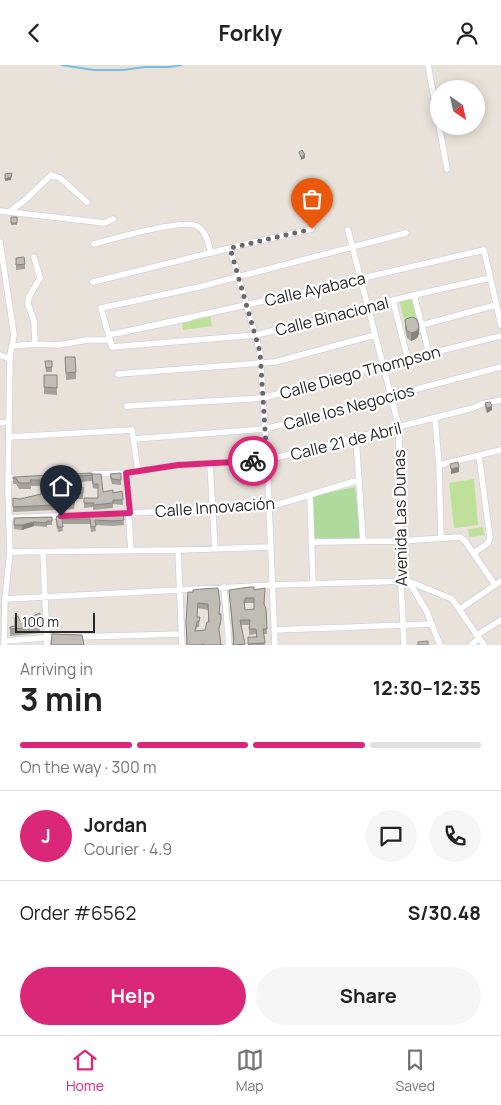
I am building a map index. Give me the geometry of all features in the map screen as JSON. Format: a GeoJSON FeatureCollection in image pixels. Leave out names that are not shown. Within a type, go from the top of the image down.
{"type":"FeatureCollection","features":[{"type":"Feature","properties":{"kind":"street"},"geometry":{"type":"LineString","coordinates":[[428,65],[447,169]]}},
{"type":"Feature","properties":{"kind":"street"},"geometry":{"type":"LineString","coordinates":[[9,212],[51,175],[60,178],[87,202]]}},
{"type":"Feature","properties":{"kind":"street"},"geometry":{"type":"LineString","coordinates":[[0,211],[105,223],[113,219]]}},
{"type":"Feature","properties":{"kind":"street"},"geometry":{"type":"LineString","coordinates":[[94,244],[174,224],[192,223],[205,233],[211,253]]}},
{"type":"Feature","properties":{"kind":"street"},"geometry":{"type":"LineString","coordinates":[[93,282],[312,229]]}},
{"type":"Feature","properties":{"kind":"street","name":"Avenida Las Dunas"},"geometry":{"type":"LineString","coordinates":[[348,230],[399,427],[399,541],[404,645]]}},
{"type":"Feature","properties":{"kind":"street"},"geometry":{"type":"LineString","coordinates":[[108,338],[101,308],[238,276],[406,233]]}},
{"type":"Feature","properties":{"kind":"street"},"geometry":{"type":"LineString","coordinates":[[0,242],[14,335],[10,359],[8,437],[10,552],[5,599],[4,643],[47,637],[64,637]]}},
{"type":"Feature","properties":{"kind":"street"},"geometry":{"type":"LineString","coordinates":[[230,248],[256,335],[262,363],[275,645]]}},
{"type":"Feature","properties":{"kind":"street","name":"Calle Ayabaca"},"geometry":{"type":"LineString","coordinates":[[108,338],[484,250],[490,278]]}},
{"type":"Feature","properties":{"kind":"street"},"geometry":{"type":"LineString","coordinates":[[34,257],[40,279],[29,297],[28,304],[34,321],[35,344]]}},
{"type":"Feature","properties":{"kind":"street"},"geometry":{"type":"LineString","coordinates":[[490,278],[501,325]]}},
{"type":"Feature","properties":{"kind":"street","name":"Calle Binacional"},"geometry":{"type":"LineString","coordinates":[[108,338],[112,347],[256,335],[490,278]]}},
{"type":"Feature","properties":{"kind":"street"},"geometry":{"type":"LineString","coordinates":[[414,295],[429,354]]}},
{"type":"Feature","properties":{"kind":"street"},"geometry":{"type":"LineString","coordinates":[[393,301],[408,360]]}},
{"type":"Feature","properties":{"kind":"street"},"geometry":{"type":"LineString","coordinates":[[422,325],[496,305]]}},
{"type":"Feature","properties":{"kind":"street"},"geometry":{"type":"LineString","coordinates":[[13,346],[35,344],[58,345],[108,338],[190,318]]}},
{"type":"Feature","properties":{"kind":"street"},"geometry":{"type":"LineString","coordinates":[[118,374],[262,363],[375,335]]}},
{"type":"Feature","properties":{"kind":"street","name":"Calle Diego Thompson"},"geometry":{"type":"LineString","coordinates":[[128,406],[263,398],[382,365],[501,336]]}},
{"type":"Feature","properties":{"kind":"street"},"geometry":{"type":"LineString","coordinates":[[0,355],[10,359]]}},
{"type":"Feature","properties":{"kind":"street","name":"Calle los Negocios"},"geometry":{"type":"LineString","coordinates":[[134,439],[265,429],[501,367]]}},
{"type":"Feature","properties":{"kind":"street","name":"Calle 21 de Abril"},"geometry":{"type":"LineString","coordinates":[[91,475],[126,473],[178,465],[267,460],[473,408],[482,403],[501,401]]}},
{"type":"Feature","properties":{"kind":"street"},"geometry":{"type":"LineString","coordinates":[[435,418],[439,465],[441,538]]}},
{"type":"Feature","properties":{"kind":"street"},"geometry":{"type":"LineString","coordinates":[[0,423],[9,422]]}},
{"type":"Feature","properties":{"kind":"street"},"geometry":{"type":"LineString","coordinates":[[8,437],[132,430],[138,471]]}},
{"type":"Feature","properties":{"kind":"street"},"geometry":{"type":"LineString","coordinates":[[356,438],[363,541]]}},
{"type":"Feature","properties":{"kind":"street"},"geometry":{"type":"LineString","coordinates":[[439,465],[501,450]]}},
{"type":"Feature","properties":{"kind":"street"},"geometry":{"type":"LineString","coordinates":[[474,553],[488,543],[490,539],[479,455]]}},
{"type":"Feature","properties":{"kind":"street"},"geometry":{"type":"LineString","coordinates":[[210,464],[215,549]]}},
{"type":"Feature","properties":{"kind":"street"},"geometry":{"type":"LineString","coordinates":[[126,473],[131,551]]}},
{"type":"Feature","properties":{"kind":"street"},"geometry":{"type":"LineString","coordinates":[[8,478],[26,477]]}},
{"type":"Feature","properties":{"kind":"street","name":"Calle Innovación"},"geometry":{"type":"LineString","coordinates":[[9,518],[269,507],[359,480]]}},
{"type":"Feature","properties":{"kind":"street"},"geometry":{"type":"LineString","coordinates":[[310,496],[313,584]]}},
{"type":"Feature","properties":{"kind":"street"},"geometry":{"type":"LineString","coordinates":[[311,542],[463,539],[498,583],[460,609]]}},
{"type":"Feature","properties":{"kind":"street"},"geometry":{"type":"LineString","coordinates":[[10,552],[271,547]]}},
{"type":"Feature","properties":{"kind":"street"},"geometry":{"type":"LineString","coordinates":[[178,550],[182,645]]}},
{"type":"Feature","properties":{"kind":"street"},"geometry":{"type":"LineString","coordinates":[[43,552],[47,645]]}},
{"type":"Feature","properties":{"kind":"street"},"geometry":{"type":"LineString","coordinates":[[5,599],[224,587],[408,581],[452,599],[484,645]]}},
{"type":"Feature","properties":{"kind":"street"},"geometry":{"type":"LineString","coordinates":[[408,581],[427,612],[440,645]]}},
{"type":"Feature","properties":{"kind":"street"},"geometry":{"type":"LineString","coordinates":[[224,587],[228,645]]}},
{"type":"Feature","properties":{"kind":"street"},"geometry":{"type":"LineString","coordinates":[[471,645],[478,637],[501,620]]}},
{"type":"Feature","properties":{"kind":"street"},"geometry":{"type":"LineString","coordinates":[[274,630],[432,624]]}},
{"type":"Feature","properties":{"kind":"street"},"geometry":{"type":"LineString","coordinates":[[73,637],[182,634]]}},
{"type":"Feature","properties":{"kind":"street"},"geometry":{"type":"LineString","coordinates":[[90,637],[91,645]]}},
{"type":"Feature","properties":{"kind":"green space"},"geometry":{"type":"Polygon","coordinates":[[[412,297],[417,320],[405,323],[399,300],[412,297]]]}},
{"type":"Feature","properties":{"kind":"green space"},"geometry":{"type":"Polygon","coordinates":[[[210,315],[212,326],[183,330],[182,319],[210,315]]]}},
{"type":"Feature","properties":{"kind":"green space"},"geometry":{"type":"Polygon","coordinates":[[[474,479],[478,525],[454,528],[449,483],[474,479]]]}},
{"type":"Feature","properties":{"kind":"green space"},"geometry":{"type":"Polygon","coordinates":[[[355,487],[361,539],[313,540],[308,497],[355,487]]]}},
{"type":"Feature","properties":{"kind":"green space"},"geometry":{"type":"Polygon","coordinates":[[[483,527],[484,535],[469,537],[468,529],[483,527]]]}},
{"type":"Feature","properties":{"kind":"building"},"geometry":{"type":"Polygon","coordinates":[[[302,150],[305,155],[301,157],[299,152],[302,150]]]}},
{"type":"Feature","properties":{"kind":"building"},"geometry":{"type":"Polygon","coordinates":[[[12,173],[11,177],[5,179],[5,174],[12,173]]]}},
{"type":"Feature","properties":{"kind":"building"},"geometry":{"type":"Polygon","coordinates":[[[11,217],[17,217],[17,223],[11,223],[11,217]]]}},
{"type":"Feature","properties":{"kind":"building"},"geometry":{"type":"Polygon","coordinates":[[[24,257],[25,264],[16,265],[16,258],[24,257]]]}},
{"type":"Feature","properties":{"kind":"building"},"geometry":{"type":"Polygon","coordinates":[[[412,317],[417,319],[419,327],[417,331],[411,333],[407,331],[405,321],[412,317]]]}},
{"type":"Feature","properties":{"kind":"building"},"geometry":{"type":"Polygon","coordinates":[[[65,357],[75,357],[76,372],[66,373],[65,357]]]}},
{"type":"Feature","properties":{"kind":"building"},"geometry":{"type":"Polygon","coordinates":[[[45,361],[52,361],[52,367],[46,368],[45,361]]]}},
{"type":"Feature","properties":{"kind":"building"},"geometry":{"type":"Polygon","coordinates":[[[44,375],[57,375],[57,388],[44,387],[44,375]]]}},
{"type":"Feature","properties":{"kind":"building"},"geometry":{"type":"Polygon","coordinates":[[[490,402],[492,406],[487,408],[485,403],[490,402]]]}},
{"type":"Feature","properties":{"kind":"building"},"geometry":{"type":"Polygon","coordinates":[[[458,462],[459,467],[451,469],[450,464],[458,462]]]}},
{"type":"Feature","properties":{"kind":"building"},"geometry":{"type":"Polygon","coordinates":[[[92,473],[92,475],[78,476],[79,478],[55,479],[55,492],[74,491],[73,488],[83,487],[83,493],[75,493],[74,504],[13,507],[13,498],[20,499],[41,494],[41,491],[50,491],[50,480],[30,480],[31,483],[19,483],[13,477],[92,473]]]}},
{"type":"Feature","properties":{"kind":"building"},"geometry":{"type":"Polygon","coordinates":[[[121,473],[121,480],[112,479],[110,474],[121,473]]]}},
{"type":"Feature","properties":{"kind":"building"},"geometry":{"type":"Polygon","coordinates":[[[92,474],[101,474],[103,492],[113,490],[113,493],[122,491],[123,500],[113,500],[113,503],[93,505],[94,503],[84,503],[84,498],[98,498],[98,484],[93,484],[92,474]]]}},
{"type":"Feature","properties":{"kind":"building"},"geometry":{"type":"Polygon","coordinates":[[[123,513],[124,520],[95,520],[96,526],[91,527],[90,519],[62,519],[63,527],[58,527],[56,519],[57,516],[123,513]]]}},
{"type":"Feature","properties":{"kind":"building"},"geometry":{"type":"Polygon","coordinates":[[[52,517],[52,521],[47,521],[47,523],[34,522],[14,525],[14,518],[52,517]]]}},
{"type":"Feature","properties":{"kind":"building"},"geometry":{"type":"Polygon","coordinates":[[[250,587],[254,587],[254,590],[265,588],[264,604],[267,629],[263,629],[265,643],[248,644],[248,637],[257,637],[256,629],[249,629],[250,620],[240,620],[245,644],[233,645],[229,590],[250,587]],[[245,598],[245,610],[254,609],[254,598],[245,598]]]}},
{"type":"Feature","properties":{"kind":"building"},"geometry":{"type":"Polygon","coordinates":[[[218,588],[219,614],[221,614],[219,629],[221,645],[187,645],[188,592],[218,588]],[[198,603],[197,617],[200,617],[195,631],[205,630],[207,622],[209,622],[208,604],[198,603]]]}},
{"type":"Feature","properties":{"kind":"building"},"geometry":{"type":"Polygon","coordinates":[[[40,613],[40,627],[10,629],[10,627],[15,626],[15,617],[18,616],[20,621],[33,620],[33,616],[40,613]]]}},
{"type":"Feature","properties":{"kind":"building"},"geometry":{"type":"Polygon","coordinates":[[[52,634],[82,635],[84,645],[51,645],[52,634]]]}},
{"type":"Feature","properties":{"kind":"building"},"geometry":{"type":"Polygon","coordinates":[[[428,641],[428,645],[418,645],[418,642],[428,641]]]}},
{"type":"Feature","properties":{"kind":"waterway"},"geometry":{"type":"LineString","coordinates":[[61,65],[94,70],[123,70],[182,65]]}},
{"type":"Feature","properties":{"kind":"way so far"},"geometry":{"type":"LineString","coordinates":[[253,461],[267,460],[262,363],[230,248],[312,229]]}},
{"type":"Feature","properties":{"kind":"route"},"geometry":{"type":"LineString","coordinates":[[61,516],[130,513],[126,473],[178,465],[253,461]]}}]}
